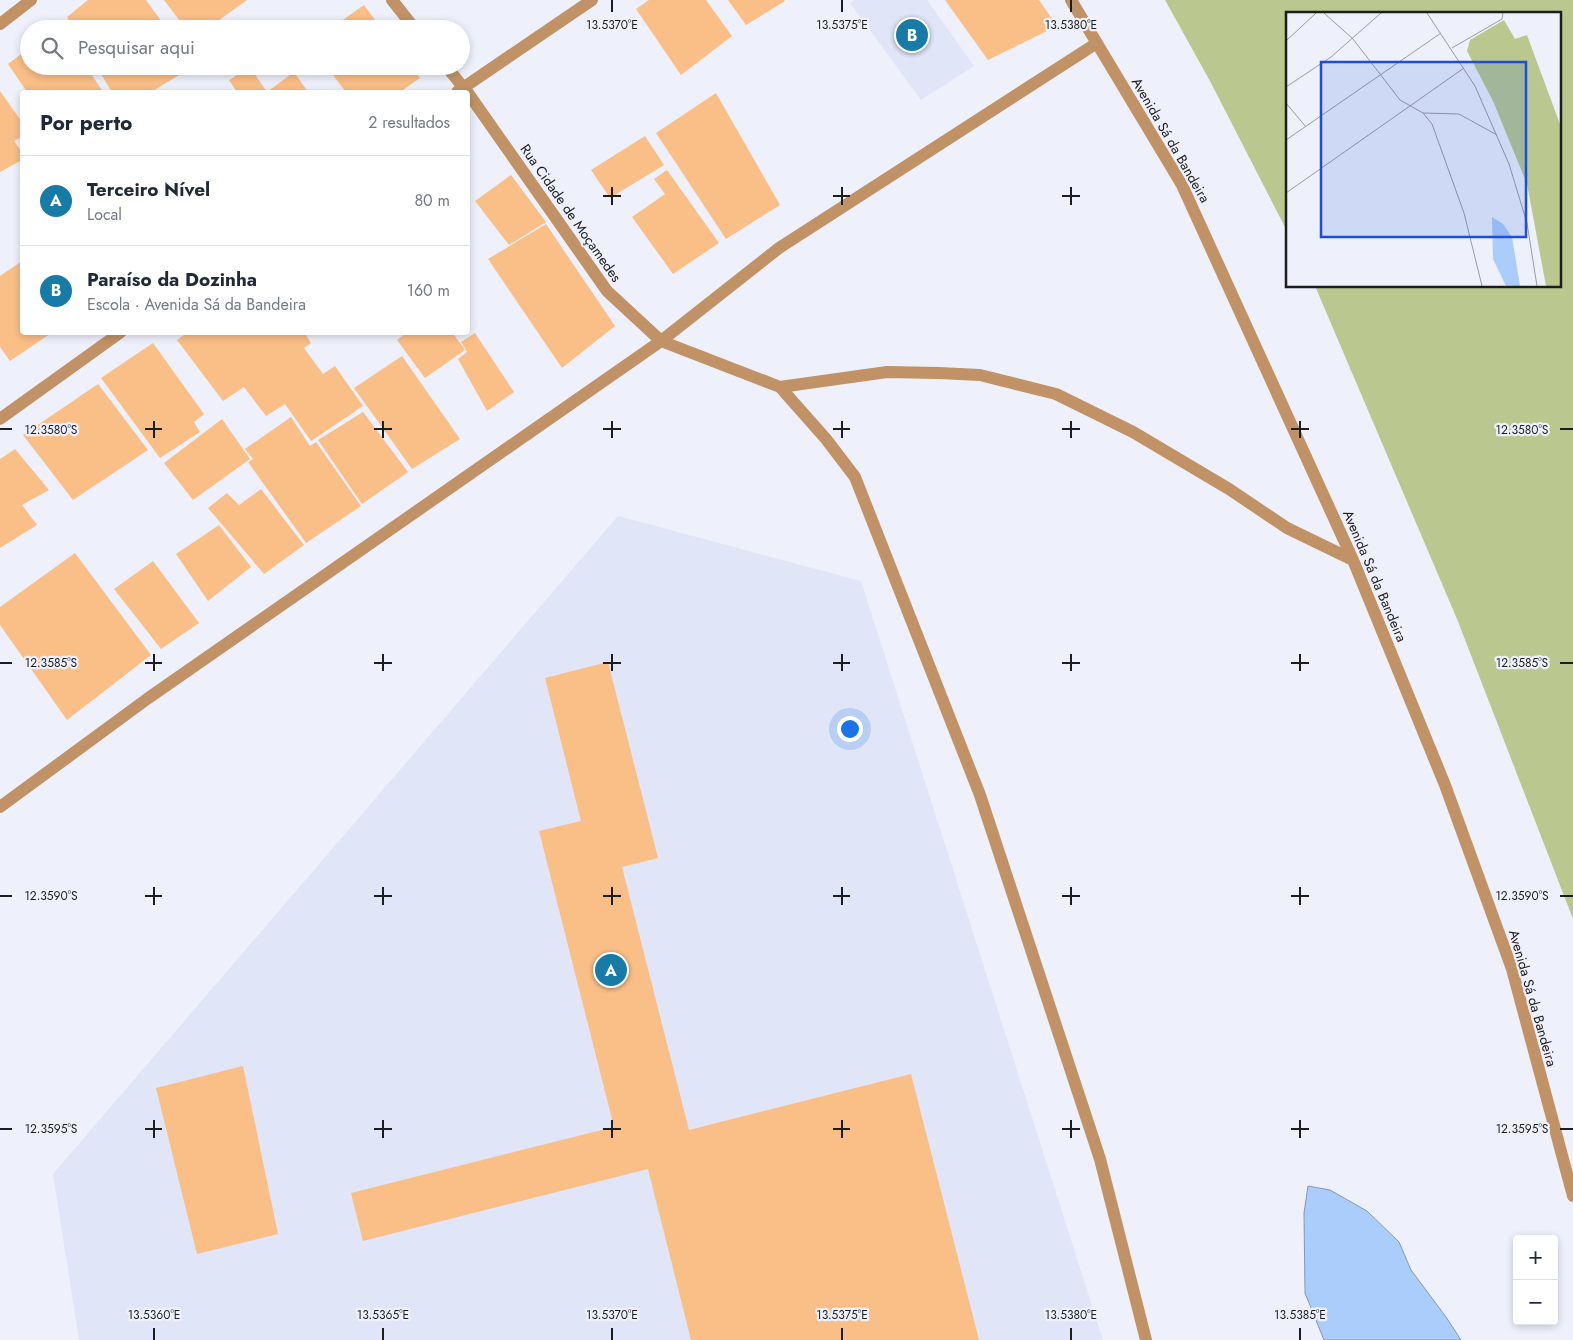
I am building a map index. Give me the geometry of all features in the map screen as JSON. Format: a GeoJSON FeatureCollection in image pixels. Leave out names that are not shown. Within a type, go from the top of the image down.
{"type":"FeatureCollection","features":[{"type":"Feature","properties":{"kind":"street"},"geometry":{"type":"LineString","coordinates":[[0,24],[31,0]]}},
{"type":"Feature","properties":{"kind":"street"},"geometry":{"type":"LineString","coordinates":[[392,0],[408,20]]}},
{"type":"Feature","properties":{"kind":"street"},"geometry":{"type":"LineString","coordinates":[[467,90],[592,0]]}},
{"type":"Feature","properties":{"kind":"street","name":"Avenida Sá da Bandeira"},"geometry":{"type":"LineString","coordinates":[[1071,0],[1182,185],[1353,560],[1445,785],[1512,969],[1573,1196]]}},
{"type":"Feature","properties":{"kind":"street"},"geometry":{"type":"LineString","coordinates":[[0,807],[147,699],[661,341],[779,248],[1098,44]]}},
{"type":"Feature","properties":{"kind":"street","name":"Rua Cidade de Moçamedes"},"geometry":{"type":"LineString","coordinates":[[452,75],[463,90]]}},
{"type":"Feature","properties":{"kind":"street","name":"Rua Cidade de Moçamedes"},"geometry":{"type":"LineString","coordinates":[[470,100],[607,291],[661,341]]}},
{"type":"Feature","properties":{"kind":"street"},"geometry":{"type":"LineString","coordinates":[[0,419],[117,335]]}},
{"type":"Feature","properties":{"kind":"street"},"geometry":{"type":"LineString","coordinates":[[661,341],[780,387],[826,439],[855,477],[980,795],[1100,1159],[1146,1340]]}},
{"type":"Feature","properties":{"kind":"street"},"geometry":{"type":"LineString","coordinates":[[780,387],[887,372],[939,373],[980,375],[1056,394],[1133,432],[1229,488],[1287,528],[1353,560]]}},
{"type":"Feature","properties":{"kind":"shaded area"},"geometry":{"type":"Polygon","coordinates":[[[855,0],[927,0],[974,66],[921,100],[850,3],[855,0]]]}},
{"type":"Feature","properties":{"kind":"shaded area"},"geometry":{"type":"Polygon","coordinates":[[[618,516],[861,581],[1103,1340],[79,1340],[53,1174],[618,516]]]}},
{"type":"Feature","properties":{"kind":"green space"},"geometry":{"type":"Polygon","coordinates":[[[1165,0],[1573,0],[1573,919],[1457,619],[1316,288],[1560,288],[1560,12],[1286,12],[1286,229],[1211,83],[1165,0]]]}},
{"type":"Feature","properties":{"kind":"water"},"geometry":{"type":"Polygon","coordinates":[[[1308,1186],[1330,1190],[1367,1211],[1399,1242],[1411,1270],[1461,1340],[1324,1340],[1305,1293],[1304,1213],[1308,1186]]]}},
{"type":"Feature","properties":{"kind":"building"},"geometry":{"type":"Polygon","coordinates":[[[88,0],[146,0],[160,20],[69,20],[67,17],[88,0]]]}},
{"type":"Feature","properties":{"kind":"building"},"geometry":{"type":"Polygon","coordinates":[[[164,0],[247,0],[219,20],[179,20],[164,0]]]}},
{"type":"Feature","properties":{"kind":"building"},"geometry":{"type":"Polygon","coordinates":[[[649,0],[706,0],[732,36],[681,75],[636,9],[649,0]]]}},
{"type":"Feature","properties":{"kind":"building"},"geometry":{"type":"Polygon","coordinates":[[[728,0],[784,0],[785,1],[746,25],[728,0]]]}},
{"type":"Feature","properties":{"kind":"building"},"geometry":{"type":"Polygon","coordinates":[[[945,0],[1039,0],[1057,26],[988,60],[945,0]]]}},
{"type":"Feature","properties":{"kind":"building"},"geometry":{"type":"Polygon","coordinates":[[[364,5],[375,20],[343,20],[364,5]]]}},
{"type":"Feature","properties":{"kind":"building"},"geometry":{"type":"Polygon","coordinates":[[[20,55],[20,75],[92,75],[102,90],[26,90],[8,64],[20,55]]]}},
{"type":"Feature","properties":{"kind":"building"},"geometry":{"type":"Polygon","coordinates":[[[102,75],[179,75],[154,90],[111,90],[102,75]]]}},
{"type":"Feature","properties":{"kind":"building"},"geometry":{"type":"Polygon","coordinates":[[[237,75],[255,75],[266,90],[236,90],[229,80],[237,75]]]}},
{"type":"Feature","properties":{"kind":"building"},"geometry":{"type":"Polygon","coordinates":[[[290,75],[296,75],[307,90],[270,90],[290,75]]]}},
{"type":"Feature","properties":{"kind":"building"},"geometry":{"type":"Polygon","coordinates":[[[333,75],[418,75],[420,78],[403,90],[344,90],[333,75]]]}},
{"type":"Feature","properties":{"kind":"building"},"geometry":{"type":"Polygon","coordinates":[[[0,91],[20,119],[20,138],[14,141],[20,149],[20,161],[0,172],[0,91]]]}},
{"type":"Feature","properties":{"kind":"building"},"geometry":{"type":"Polygon","coordinates":[[[716,93],[780,205],[726,239],[656,133],[716,93]]]}},
{"type":"Feature","properties":{"kind":"building"},"geometry":{"type":"Polygon","coordinates":[[[645,136],[664,165],[610,198],[591,170],[645,136]]]}},
{"type":"Feature","properties":{"kind":"building"},"geometry":{"type":"Polygon","coordinates":[[[667,170],[719,243],[673,274],[632,217],[665,194],[654,179],[667,170]]]}},
{"type":"Feature","properties":{"kind":"building"},"geometry":{"type":"Polygon","coordinates":[[[511,175],[546,222],[509,245],[475,201],[511,175]]]}},
{"type":"Feature","properties":{"kind":"building"},"geometry":{"type":"Polygon","coordinates":[[[546,224],[615,326],[562,368],[488,259],[546,224]]]}},
{"type":"Feature","properties":{"kind":"building"},"geometry":{"type":"Polygon","coordinates":[[[20,262],[20,335],[49,335],[10,361],[0,347],[0,276],[20,262]]]}},
{"type":"Feature","properties":{"kind":"building"},"geometry":{"type":"Polygon","coordinates":[[[475,333],[514,392],[487,411],[458,359],[467,352],[461,342],[475,333]]]}},
{"type":"Feature","properties":{"kind":"building"},"geometry":{"type":"Polygon","coordinates":[[[184,335],[306,335],[311,343],[304,348],[323,374],[335,366],[363,406],[311,441],[285,404],[266,416],[244,387],[223,401],[177,340],[184,335]]]}},
{"type":"Feature","properties":{"kind":"building"},"geometry":{"type":"Polygon","coordinates":[[[403,335],[454,335],[465,350],[425,378],[397,340],[403,335]]]}},
{"type":"Feature","properties":{"kind":"building"},"geometry":{"type":"Polygon","coordinates":[[[153,343],[204,414],[194,422],[200,432],[160,458],[101,378],[153,343]]]}},
{"type":"Feature","properties":{"kind":"building"},"geometry":{"type":"Polygon","coordinates":[[[402,356],[460,439],[412,469],[354,388],[402,356]]]}},
{"type":"Feature","properties":{"kind":"building"},"geometry":{"type":"Polygon","coordinates":[[[98,384],[148,450],[73,500],[23,435],[98,384]]]}},
{"type":"Feature","properties":{"kind":"building"},"geometry":{"type":"Polygon","coordinates":[[[363,412],[408,472],[362,504],[318,440],[363,412]]]}},
{"type":"Feature","properties":{"kind":"building"},"geometry":{"type":"Polygon","coordinates":[[[291,417],[310,446],[316,442],[361,506],[306,543],[248,462],[253,459],[245,449],[291,417]]]}},
{"type":"Feature","properties":{"kind":"building"},"geometry":{"type":"Polygon","coordinates":[[[222,419],[250,459],[193,500],[164,463],[222,419]]]}},
{"type":"Feature","properties":{"kind":"building"},"geometry":{"type":"Polygon","coordinates":[[[15,449],[49,490],[22,505],[37,525],[0,548],[0,459],[15,449]]]}},
{"type":"Feature","properties":{"kind":"building"},"geometry":{"type":"Polygon","coordinates":[[[261,489],[304,545],[264,574],[208,508],[227,493],[239,505],[261,489]]]}},
{"type":"Feature","properties":{"kind":"building"},"geometry":{"type":"Polygon","coordinates":[[[219,525],[251,567],[208,601],[176,554],[219,525]]]}},
{"type":"Feature","properties":{"kind":"building"},"geometry":{"type":"Polygon","coordinates":[[[75,553],[151,655],[67,720],[0,625],[0,607],[75,553]]]}},
{"type":"Feature","properties":{"kind":"building"},"geometry":{"type":"Polygon","coordinates":[[[153,561],[199,623],[161,649],[114,589],[153,561]]]}},
{"type":"Feature","properties":{"kind":"building"},"geometry":{"type":"Polygon","coordinates":[[[608,662],[658,858],[622,867],[689,1130],[911,1074],[979,1340],[691,1340],[648,1169],[363,1241],[351,1193],[614,1127],[539,831],[581,821],[545,678],[608,662]]]}},
{"type":"Feature","properties":{"kind":"building"},"geometry":{"type":"Polygon","coordinates":[[[243,1066],[278,1234],[197,1254],[156,1088],[243,1066]]]}},
{"type":"Feature","properties":{"kind":"place","name":"Paraíso da Dozinha"},"geometry":{"type":"Point","coordinates":[912,35]}},
{"type":"Feature","properties":{"kind":"place","name":"Terceiro Nível"},"geometry":{"type":"Point","coordinates":[611,970]}}]}
